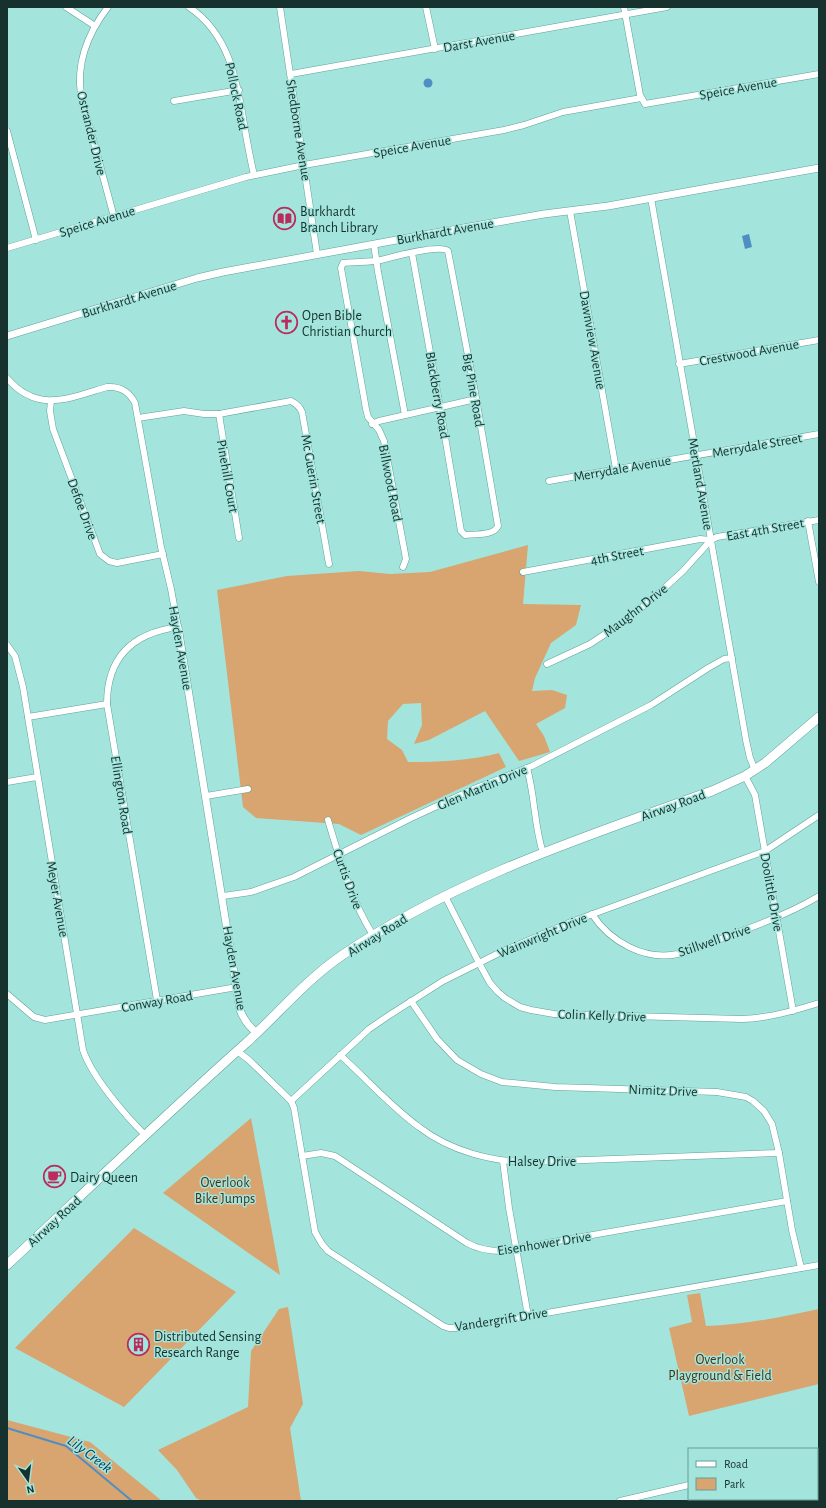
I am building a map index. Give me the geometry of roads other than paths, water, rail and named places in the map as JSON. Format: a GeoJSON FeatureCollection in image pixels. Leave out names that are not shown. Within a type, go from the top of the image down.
{"type":"FeatureCollection","features":[{"type":"Feature","properties":{"kind":"main road","name":"Airway Road"},"geometry":{"type":"LineString","coordinates":[[7,1265],[317,975],[340,958],[373,936],[445,896],[543,853],[712,791],[745,776],[777,754],[819,717]]}},
{"type":"Feature","properties":{"kind":"street"},"geometry":{"type":"LineString","coordinates":[[66,7],[95,26]]}},
{"type":"Feature","properties":{"kind":"street","name":"Ostrander Drive"},"geometry":{"type":"LineString","coordinates":[[108,7],[95,26],[84,51],[81,61],[80,85],[85,110],[114,217]]}},
{"type":"Feature","properties":{"kind":"street","name":"Pollock Road"},"geometry":{"type":"LineString","coordinates":[[189,7],[202,17],[219,37],[231,61],[239,90],[254,176]]}},
{"type":"Feature","properties":{"kind":"street","name":"Shedborne Avenue"},"geometry":{"type":"LineString","coordinates":[[280,7],[317,254]]}},
{"type":"Feature","properties":{"kind":"street"},"geometry":{"type":"LineString","coordinates":[[426,7],[435,49]]}},
{"type":"Feature","properties":{"kind":"street"},"geometry":{"type":"LineString","coordinates":[[624,7],[641,98]]}},
{"type":"Feature","properties":{"kind":"street","name":"Darst Avenue"},"geometry":{"type":"LineString","coordinates":[[291,74],[667,7]]}},
{"type":"Feature","properties":{"kind":"street","name":"Speice Avenue"},"geometry":{"type":"LineString","coordinates":[[7,248],[254,176],[304,165],[504,130],[563,112],[641,98],[645,104],[647,104],[819,74]]}},
{"type":"Feature","properties":{"kind":"street"},"geometry":{"type":"LineString","coordinates":[[174,101],[239,90]]}},
{"type":"Feature","properties":{"kind":"street"},"geometry":{"type":"LineString","coordinates":[[7,131],[36,240]]}},
{"type":"Feature","properties":{"kind":"street","name":"Burkhardt Avenue"},"geometry":{"type":"LineString","coordinates":[[7,336],[197,278],[317,254],[536,216],[651,198],[819,168]]}},
{"type":"Feature","properties":{"kind":"street","name":"Mertland Avenue"},"geometry":{"type":"LineString","coordinates":[[651,198],[695,456],[746,740],[750,760],[755,770]]}},
{"type":"Feature","properties":{"kind":"street","name":"Dawnview Avenue"},"geometry":{"type":"LineString","coordinates":[[570,211],[616,469]]}},
{"type":"Feature","properties":{"kind":"street"},"geometry":{"type":"LineString","coordinates":[[374,244],[405,415]]}},
{"type":"Feature","properties":{"kind":"street","name":"Big Pine Road"},"geometry":{"type":"LineString","coordinates":[[412,253],[438,249],[448,250],[498,526],[496,530],[465,535]]}},
{"type":"Feature","properties":{"kind":"street"},"geometry":{"type":"LineString","coordinates":[[376,260],[412,253]]}},
{"type":"Feature","properties":{"kind":"street","name":"Blackberry Road"},"geometry":{"type":"LineString","coordinates":[[412,253],[461,531],[465,535]]}},
{"type":"Feature","properties":{"kind":"street","name":"Billwood Road"},"geometry":{"type":"LineString","coordinates":[[376,260],[343,263],[341,268],[366,409],[368,417],[372,424],[379,430],[384,441],[406,559],[403,567]]}},
{"type":"Feature","properties":{"kind":"street","name":"Crestwood Avenue"},"geometry":{"type":"LineString","coordinates":[[680,364],[819,340]]}},
{"type":"Feature","properties":{"kind":"street","name":"Hayden Avenue"},"geometry":{"type":"LineString","coordinates":[[7,378],[18,389],[28,395],[42,400],[51,401],[72,398],[107,387],[120,388],[132,398],[138,418],[178,627],[242,1016],[250,1027],[256,1032]]}},
{"type":"Feature","properties":{"kind":"street"},"geometry":{"type":"LineString","coordinates":[[372,424],[379,421],[476,399]]}},
{"type":"Feature","properties":{"kind":"street","name":"Defoe Drive"},"geometry":{"type":"LineString","coordinates":[[51,401],[50,411],[53,429],[100,554],[109,561],[115,562],[163,554]]}},
{"type":"Feature","properties":{"kind":"street","name":"Mc Guerin Street"},"geometry":{"type":"LineString","coordinates":[[218,414],[291,401],[299,405],[302,412],[330,564]]}},
{"type":"Feature","properties":{"kind":"street"},"geometry":{"type":"LineString","coordinates":[[138,418],[175,411],[218,414]]}},
{"type":"Feature","properties":{"kind":"street","name":"Pinehill Court"},"geometry":{"type":"LineString","coordinates":[[218,414],[239,538]]}},
{"type":"Feature","properties":{"kind":"street","name":"Merrydale Street"},"geometry":{"type":"LineString","coordinates":[[695,456],[819,434]]}},
{"type":"Feature","properties":{"kind":"street","name":"Merrydale Avenue"},"geometry":{"type":"LineString","coordinates":[[548,481],[695,456]]}},
{"type":"Feature","properties":{"kind":"street","name":"East 4th Street"},"geometry":{"type":"LineString","coordinates":[[711,540],[717,537],[819,520]]}},
{"type":"Feature","properties":{"kind":"street"},"geometry":{"type":"LineString","coordinates":[[808,522],[819,582]]}},
{"type":"Feature","properties":{"kind":"street","name":"4th Street"},"geometry":{"type":"LineString","coordinates":[[523,572],[700,540],[711,540]]}},
{"type":"Feature","properties":{"kind":"street","name":"Maughn Drive"},"geometry":{"type":"LineString","coordinates":[[547,664],[590,644],[628,619],[659,594],[683,571],[711,540]]}},
{"type":"Feature","properties":{"kind":"street","name":"Ellington Road"},"geometry":{"type":"LineString","coordinates":[[157,1000],[107,704],[108,685],[114,666],[123,653],[138,639],[162,629],[178,627]]}},
{"type":"Feature","properties":{"kind":"street","name":"Meyer Avenue"},"geometry":{"type":"LineString","coordinates":[[7,645],[10,655],[18,666],[28,717],[83,1050],[89,1064],[114,1099],[145,1136]]}},
{"type":"Feature","properties":{"kind":"street","name":"Glen Martin Drive"},"geometry":{"type":"LineString","coordinates":[[223,896],[251,892],[283,881],[469,791],[528,768],[639,711],[674,691],[724,659],[732,658]]}},
{"type":"Feature","properties":{"kind":"street"},"geometry":{"type":"LineString","coordinates":[[28,717],[107,704]]}},
{"type":"Feature","properties":{"kind":"street"},"geometry":{"type":"LineString","coordinates":[[528,768],[538,832],[543,853]]}},
{"type":"Feature","properties":{"kind":"street","name":"Doolittle Drive"},"geometry":{"type":"LineString","coordinates":[[745,776],[755,795],[793,1011]]}},
{"type":"Feature","properties":{"kind":"street"},"geometry":{"type":"LineString","coordinates":[[7,782],[37,777]]}},
{"type":"Feature","properties":{"kind":"street"},"geometry":{"type":"LineString","coordinates":[[206,796],[248,789]]}},
{"type":"Feature","properties":{"kind":"street","name":"Wainwright Drive"},"geometry":{"type":"LineString","coordinates":[[291,1101],[369,1029],[443,981],[546,932],[765,852],[819,815]]}},
{"type":"Feature","properties":{"kind":"street","name":"Curtis Drive"},"geometry":{"type":"LineString","coordinates":[[328,820],[338,854],[358,907],[373,936]]}},
{"type":"Feature","properties":{"kind":"street","name":"Colin Kelly Drive"},"geometry":{"type":"LineString","coordinates":[[445,896],[490,983],[505,998],[520,1006],[543,1012],[742,1019],[768,1017],[819,1003]]}},
{"type":"Feature","properties":{"kind":"street","name":"Stillwell Drive"},"geometry":{"type":"LineString","coordinates":[[592,914],[605,930],[623,944],[642,951],[662,955],[678,954],[776,918],[819,896]]}},
{"type":"Feature","properties":{"kind":"street","name":"Conway Road"},"geometry":{"type":"LineString","coordinates":[[7,994],[26,1012],[39,1019],[50,1020],[237,987]]}},
{"type":"Feature","properties":{"kind":"street","name":"Nimitz Drive"},"geometry":{"type":"LineString","coordinates":[[411,1001],[437,1039],[449,1053],[465,1066],[491,1079],[513,1084],[532,1086],[717,1092],[746,1097],[759,1106],[769,1118],[773,1129],[779,1153],[792,1230],[801,1268]]}},
{"type":"Feature","properties":{"kind":"street"},"geometry":{"type":"LineString","coordinates":[[237,1051],[249,1060],[291,1101]]}},
{"type":"Feature","properties":{"kind":"street","name":"Halsey Drive"},"geometry":{"type":"LineString","coordinates":[[340,1055],[420,1129],[454,1146],[484,1157],[503,1161],[560,1162],[779,1153]]}},
{"type":"Feature","properties":{"kind":"street","name":"Vandergrift Drive"},"geometry":{"type":"LineString","coordinates":[[291,1101],[296,1114],[315,1232],[322,1244],[328,1251],[437,1323],[448,1328],[461,1328],[801,1268]]}},
{"type":"Feature","properties":{"kind":"street","name":"Eisenhower Drive"},"geometry":{"type":"LineString","coordinates":[[302,1156],[313,1153],[335,1156],[474,1247],[490,1251],[501,1251],[787,1201]]}},
{"type":"Feature","properties":{"kind":"street"},"geometry":{"type":"LineString","coordinates":[[503,1161],[508,1208],[528,1316]]}},
{"type":"Feature","properties":{"kind":"street"},"geometry":{"type":"LineString","coordinates":[[801,1268],[819,1265]]}},
{"type":"Feature","properties":{"kind":"street"},"geometry":{"type":"LineString","coordinates":[[620,1501],[688,1485]]}},
{"type":"Feature","properties":{"kind":"water"},"geometry":{"type":"Polygon","coordinates":[[[426,79],[430,79],[432,83],[430,87],[426,87],[424,85],[424,81],[426,79]]]}},
{"type":"Feature","properties":{"kind":"water"},"geometry":{"type":"Polygon","coordinates":[[[749,234],[752,247],[745,249],[742,236],[749,234]]]}},
{"type":"Feature","properties":{"kind":"waterway","name":"Lily Creek"},"geometry":{"type":"LineString","coordinates":[[7,1428],[66,1446],[132,1501]]}},
{"type":"Feature","properties":{"kind":"place","name":"Burkhardt Branch Library"},"geometry":{"type":"Point","coordinates":[285,219]}},
{"type":"Feature","properties":{"kind":"place","name":"Open Bible Christian Church"},"geometry":{"type":"Point","coordinates":[286,323]}},
{"type":"Feature","properties":{"kind":"place","name":"Dairy Queen"},"geometry":{"type":"Point","coordinates":[55,1177]}},
{"type":"Feature","properties":{"kind":"place","name":"Distributed Sensing Research Range"},"geometry":{"type":"Point","coordinates":[139,1344]}},
{"type":"Feature","properties":{"kind":"park label","name":"Overlook Bike Jumps"},"geometry":{"type":"Point","coordinates":[225,1190]}},
{"type":"Feature","properties":{"kind":"park label","name":"Overlook Playground & Field"},"geometry":{"type":"Point","coordinates":[720,1368]}}]}
